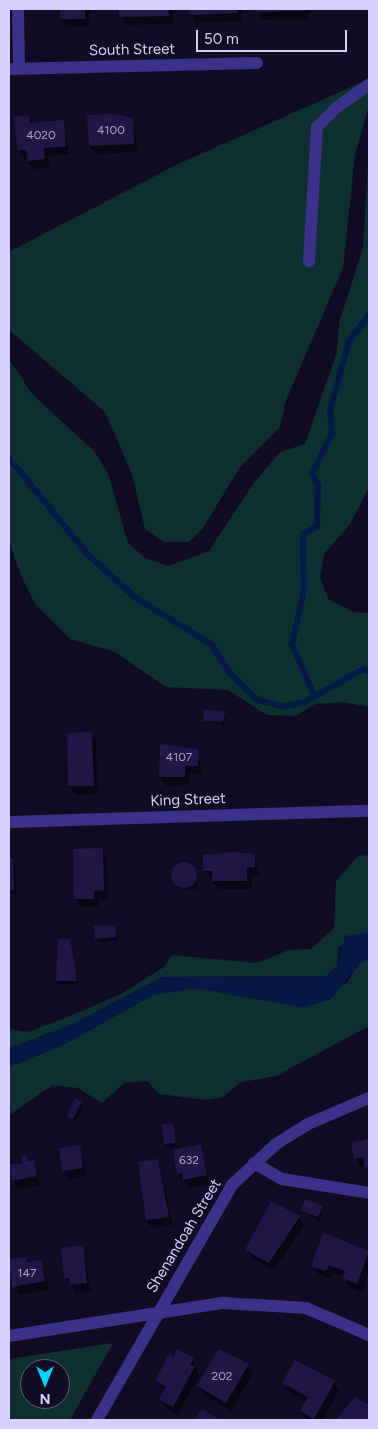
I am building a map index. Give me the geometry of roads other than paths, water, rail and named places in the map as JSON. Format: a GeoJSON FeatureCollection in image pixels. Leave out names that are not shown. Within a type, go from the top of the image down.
{"type":"FeatureCollection","features":[{"type":"Feature","properties":{"kind":"street"},"geometry":{"type":"LineString","coordinates":[[14,68],[18,9]]}},
{"type":"Feature","properties":{"kind":"street","name":"South Street"},"geometry":{"type":"LineString","coordinates":[[14,68],[257,63]]}},
{"type":"Feature","properties":{"kind":"street"},"geometry":{"type":"LineString","coordinates":[[308,261],[317,127],[337,107],[369,85]]}},
{"type":"Feature","properties":{"kind":"street","name":"King Street"},"geometry":{"type":"LineString","coordinates":[[9,822],[369,810]]}},
{"type":"Feature","properties":{"kind":"street","name":"Shenandoah Street"},"geometry":{"type":"LineString","coordinates":[[97,1420],[223,1196],[254,1163],[308,1124],[369,1098]]}},
{"type":"Feature","properties":{"kind":"street"},"geometry":{"type":"LineString","coordinates":[[254,1163],[282,1178],[369,1193]]}},
{"type":"Feature","properties":{"kind":"street"},"geometry":{"type":"LineString","coordinates":[[9,1336],[158,1311],[223,1303],[276,1304],[336,1318],[369,1334]]}},
{"type":"Feature","properties":{"kind":"water"},"geometry":{"type":"Polygon","coordinates":[[[369,932],[369,959],[359,963],[330,1000],[303,1007],[195,988],[153,995],[63,1045],[9,1067],[9,1048],[71,1025],[162,977],[327,976],[337,965],[345,936],[369,932]]]}},
{"type":"Feature","properties":{"kind":"waterway"},"geometry":{"type":"LineString","coordinates":[[314,695],[292,644],[304,590],[303,534],[317,527],[318,485],[312,474],[332,433],[330,410],[349,341],[369,314]]}},
{"type":"Feature","properties":{"kind":"waterway"},"geometry":{"type":"LineString","coordinates":[[9,458],[89,556],[136,598],[211,644],[230,673],[257,700],[284,706],[305,702],[363,669],[369,672]]}}]}
